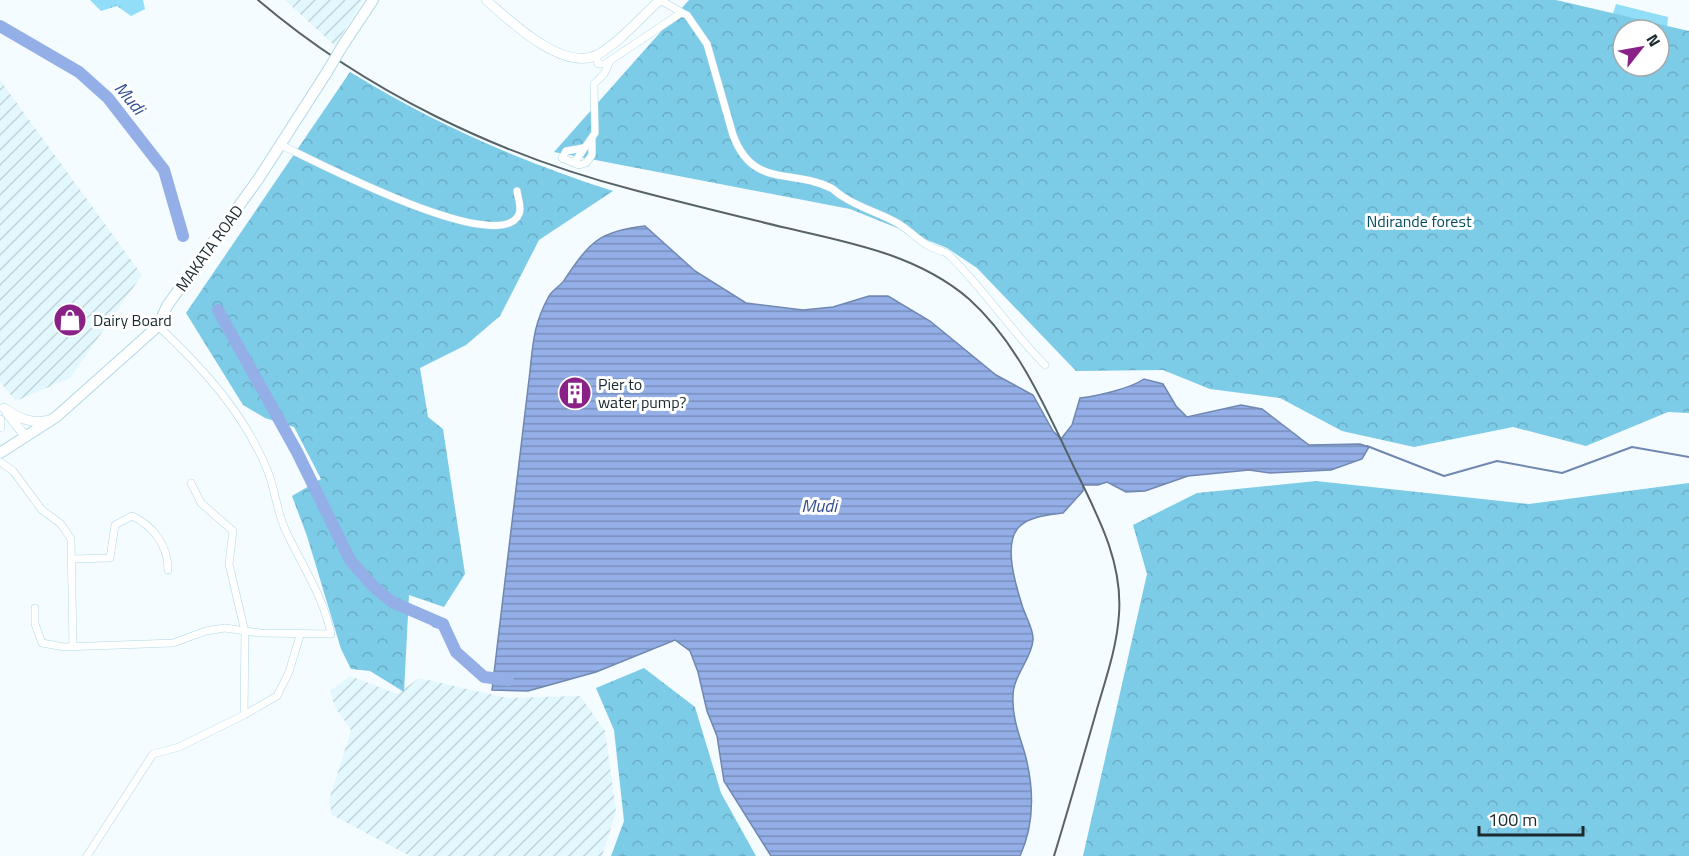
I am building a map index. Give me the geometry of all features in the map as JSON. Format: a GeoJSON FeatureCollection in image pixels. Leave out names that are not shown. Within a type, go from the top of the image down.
{"type":"FeatureCollection","features":[{"type":"Feature","properties":{"kind":"main road","name":"MAKATA ROAD"},"geometry":{"type":"LineString","coordinates":[[0,453],[56,417],[158,326],[167,306],[207,253],[372,0]]}},
{"type":"Feature","properties":{"kind":"street"},"geometry":{"type":"LineString","coordinates":[[486,0],[558,54],[574,59],[596,55],[660,0],[690,17],[706,44],[733,135],[740,151],[749,161],[759,170],[771,175],[831,188],[842,196],[900,225],[930,247],[947,254],[973,280],[1026,346],[1046,365]]}},
{"type":"Feature","properties":{"kind":"street"},"geometry":{"type":"LineString","coordinates":[[596,55],[598,64],[610,61],[644,36],[683,13]]}},
{"type":"Feature","properties":{"kind":"street"},"geometry":{"type":"LineString","coordinates":[[583,148],[568,150],[562,155],[564,160],[584,164],[589,161],[597,122],[594,84],[604,74],[610,61]]}},
{"type":"Feature","properties":{"kind":"street"},"geometry":{"type":"LineString","coordinates":[[574,163],[592,139]]}},
{"type":"Feature","properties":{"kind":"street"},"geometry":{"type":"LineString","coordinates":[[280,144],[432,213],[486,227],[512,221],[517,217],[520,208],[517,191]]}},
{"type":"Feature","properties":{"kind":"street"},"geometry":{"type":"LineString","coordinates":[[35,608],[36,624],[42,643],[74,646],[173,643],[215,629],[300,635],[331,634],[326,612],[284,526],[266,466],[254,443],[210,379],[158,326]]}},
{"type":"Feature","properties":{"kind":"street"},"geometry":{"type":"LineString","coordinates":[[2,406],[21,418],[36,422],[56,417]]}},
{"type":"Feature","properties":{"kind":"street"},"geometry":{"type":"LineString","coordinates":[[2,406],[26,437]]}},
{"type":"Feature","properties":{"kind":"street"},"geometry":{"type":"LineString","coordinates":[[0,420],[0,428]]}},
{"type":"Feature","properties":{"kind":"street"},"geometry":{"type":"LineString","coordinates":[[0,462],[18,476],[42,510],[62,524],[71,539],[74,646]]}},
{"type":"Feature","properties":{"kind":"street"},"geometry":{"type":"LineString","coordinates":[[191,483],[201,503],[233,531],[230,564],[245,632],[244,715]]}},
{"type":"Feature","properties":{"kind":"street"},"geometry":{"type":"LineString","coordinates":[[73,559],[110,558],[115,525],[132,516],[151,530],[164,546],[168,570]]}},
{"type":"Feature","properties":{"kind":"street"},"geometry":{"type":"LineString","coordinates":[[87,856],[153,754],[179,747],[277,696],[289,672],[300,635]]}},
{"type":"Feature","properties":{"kind":"shaded area"},"geometry":{"type":"Polygon","coordinates":[[[285,0],[363,0],[335,46],[285,0]]]}},
{"type":"Feature","properties":{"kind":"shaded area"},"geometry":{"type":"Polygon","coordinates":[[[0,80],[142,275],[70,378],[16,401],[0,382],[0,80]]]}},
{"type":"Feature","properties":{"kind":"shaded area"},"geometry":{"type":"Polygon","coordinates":[[[350,676],[397,694],[419,678],[507,698],[580,696],[605,731],[616,812],[602,856],[410,856],[332,815],[329,800],[351,730],[335,707],[330,691],[350,676]]]}},
{"type":"Feature","properties":{"kind":"green space"},"geometry":{"type":"Polygon","coordinates":[[[90,0],[143,0],[145,9],[131,16],[117,6],[101,11],[90,0]]]}},
{"type":"Feature","properties":{"kind":"green space","name":"Ndirande forest"},"geometry":{"type":"Polygon","coordinates":[[[689,0],[1556,0],[1633,18],[1611,18],[1611,78],[1671,78],[1671,27],[1689,31],[1689,413],[1668,412],[1586,446],[1513,427],[1414,447],[1342,431],[1280,398],[1210,389],[1163,370],[1076,371],[977,268],[947,248],[850,209],[554,152],[689,0]]]}},
{"type":"Feature","properties":{"kind":"green space"},"geometry":{"type":"Polygon","coordinates":[[[1616,4],[1668,17],[1668,18],[1612,18],[1616,4]]]}},
{"type":"Feature","properties":{"kind":"green space"},"geometry":{"type":"Polygon","coordinates":[[[1611,20],[1611,69],[1594,74],[1611,20]]]}},
{"type":"Feature","properties":{"kind":"green space"},"geometry":{"type":"Polygon","coordinates":[[[350,72],[478,140],[544,167],[613,191],[539,240],[500,316],[466,345],[420,368],[428,417],[443,429],[465,574],[444,607],[409,595],[404,692],[370,671],[351,669],[341,649],[307,536],[292,496],[321,479],[294,427],[265,418],[243,405],[186,313],[350,72]]]}},
{"type":"Feature","properties":{"kind":"green space"},"geometry":{"type":"Polygon","coordinates":[[[1316,481],[1529,504],[1689,483],[1689,856],[1083,856],[1147,574],[1133,525],[1197,493],[1316,481]]]}},
{"type":"Feature","properties":{"kind":"green space"},"geometry":{"type":"Polygon","coordinates":[[[644,668],[695,707],[721,793],[756,856],[611,856],[624,821],[614,730],[596,688],[644,668]]]}},
{"type":"Feature","properties":{"kind":"water","name":"Mudi"},"geometry":{"type":"Polygon","coordinates":[[[645,226],[695,271],[746,303],[803,310],[833,307],[869,296],[888,296],[930,321],[996,375],[1033,395],[1053,431],[1061,439],[1072,425],[1080,398],[1122,389],[1144,379],[1163,384],[1176,406],[1187,417],[1241,405],[1262,409],[1309,445],[1360,444],[1369,447],[1362,459],[1331,470],[1270,473],[1249,470],[1188,476],[1145,491],[1126,492],[1107,482],[1098,485],[1083,485],[1083,491],[1063,513],[1035,518],[1020,526],[1012,542],[1012,564],[1033,640],[1016,681],[1013,696],[1015,718],[1028,767],[1032,805],[1025,844],[1020,856],[771,856],[724,781],[717,736],[707,711],[698,672],[690,651],[675,640],[596,672],[528,691],[492,690],[532,351],[540,315],[551,294],[597,240],[617,231],[645,226]]]}},
{"type":"Feature","properties":{"kind":"waterway","name":"Mudi"},"geometry":{"type":"LineString","coordinates":[[0,26],[79,72],[108,98],[164,170],[183,236]]}},
{"type":"Feature","properties":{"kind":"waterway","name":"Mudi"},"geometry":{"type":"LineString","coordinates":[[218,310],[297,452],[350,560],[374,587],[392,602],[443,624]]}},
{"type":"Feature","properties":{"kind":"waterway"},"geometry":{"type":"LineString","coordinates":[[1367,446],[1444,476],[1497,461],[1562,473],[1632,447],[1689,457]]}},
{"type":"Feature","properties":{"kind":"waterway"},"geometry":{"type":"LineString","coordinates":[[436,622],[443,624],[456,652],[484,677],[508,680]]}},
{"type":"Feature","properties":{"kind":"railway"},"geometry":{"type":"LineString","coordinates":[[258,0],[299,33],[388,91],[483,138],[583,176],[671,200],[831,238],[904,260],[949,284],[986,316],[1016,355],[1051,419],[1106,536],[1117,574],[1119,614],[1111,662],[1054,856]]}},
{"type":"Feature","properties":{"kind":"place","name":"Dairy Board"},"geometry":{"type":"Point","coordinates":[70,320]}},
{"type":"Feature","properties":{"kind":"place","name":"Pier to water pump?"},"geometry":{"type":"Point","coordinates":[575,393]}}]}
